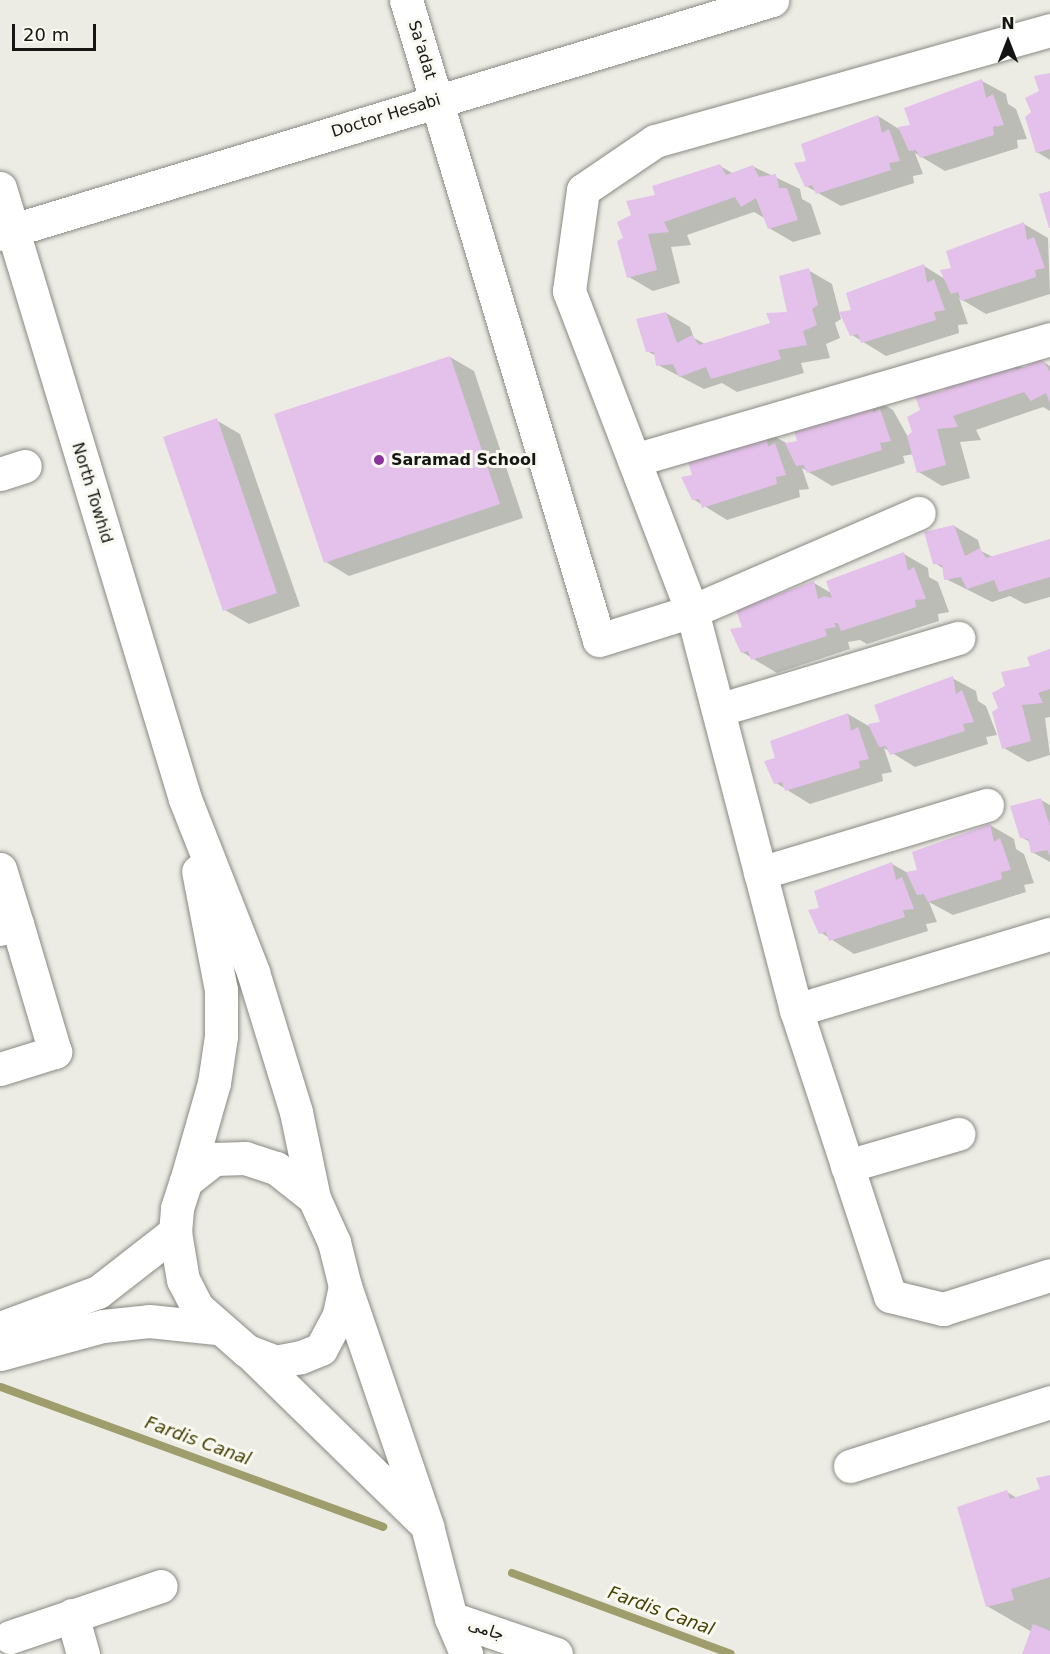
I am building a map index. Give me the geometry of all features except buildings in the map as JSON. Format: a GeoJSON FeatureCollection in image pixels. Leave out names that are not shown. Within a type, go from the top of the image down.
{"type":"FeatureCollection","features":[{"type":"Feature","properties":{"kind":"street","name":"Sa'adat"},"geometry":{"type":"LineString","coordinates":[[406,0],[599,640],[692,610]]}},
{"type":"Feature","properties":{"kind":"street","name":"Doctor Hesabi"},"geometry":{"type":"LineString","coordinates":[[6,232],[437,100],[697,11],[771,0]]}},
{"type":"Feature","properties":{"kind":"street"},"geometry":{"type":"LineString","coordinates":[[1050,30],[656,141],[583,190],[569,291],[692,610],[796,1010],[890,1296],[944,1309],[1050,1275]]}},
{"type":"Feature","properties":{"kind":"street","name":"North Towhid"},"geometry":{"type":"LineString","coordinates":[[0,188],[6,232],[184,799]]}},
{"type":"Feature","properties":{"kind":"street"},"geometry":{"type":"LineString","coordinates":[[634,460],[1050,339]]}},
{"type":"Feature","properties":{"kind":"street"},"geometry":{"type":"LineString","coordinates":[[692,610],[919,513]]}},
{"type":"Feature","properties":{"kind":"street"},"geometry":{"type":"LineString","coordinates":[[718,710],[958,638]]}},
{"type":"Feature","properties":{"kind":"street"},"geometry":{"type":"LineString","coordinates":[[184,799],[221,990],[221,1036],[214,1083],[177,1208],[175,1232],[183,1280],[197,1307],[217,1328],[246,1351],[427,1526]]}},
{"type":"Feature","properties":{"kind":"street"},"geometry":{"type":"LineString","coordinates":[[184,799],[253,972],[296,1112],[314,1198],[334,1242],[345,1286],[427,1526],[451,1618],[466,1654]]}},
{"type":"Feature","properties":{"kind":"street"},"geometry":{"type":"LineString","coordinates":[[760,873],[987,805]]}},
{"type":"Feature","properties":{"kind":"street"},"geometry":{"type":"LineString","coordinates":[[0,869],[9,927],[55,1052],[0,1069]]}},
{"type":"Feature","properties":{"kind":"street"},"geometry":{"type":"LineString","coordinates":[[796,1010],[1050,934]]}},
{"type":"Feature","properties":{"kind":"street"},"geometry":{"type":"LineString","coordinates":[[847,1166],[958,1134]]}},
{"type":"Feature","properties":{"kind":"street"},"geometry":{"type":"LineString","coordinates":[[186,1181],[214,1159],[245,1158],[276,1168],[314,1198]]}},
{"type":"Feature","properties":{"kind":"street"},"geometry":{"type":"LineString","coordinates":[[0,1328],[98,1292],[175,1232]]}},
{"type":"Feature","properties":{"kind":"street"},"geometry":{"type":"LineString","coordinates":[[246,1351],[276,1362],[321,1349],[331,1335],[345,1286]]}},
{"type":"Feature","properties":{"kind":"street"},"geometry":{"type":"LineString","coordinates":[[0,1354],[102,1326],[149,1321],[217,1328]]}},
{"type":"Feature","properties":{"kind":"street"},"geometry":{"type":"LineString","coordinates":[[850,1466],[1050,1402]]}},
{"type":"Feature","properties":{"kind":"street"},"geometry":{"type":"LineString","coordinates":[[10,1637],[161,1586]]}},
{"type":"Feature","properties":{"kind":"street"},"geometry":{"type":"LineString","coordinates":[[72,1615],[83,1654]]}},
{"type":"Feature","properties":{"kind":"street","name":"جامی"},"geometry":{"type":"LineString","coordinates":[[451,1618],[556,1654]]}},
{"type":"Feature","properties":{"kind":"waterway","name":"Fardis Canal"},"geometry":{"type":"LineString","coordinates":[[1,1387],[383,1527]]}},
{"type":"Feature","properties":{"kind":"waterway","name":"Fardis Canal"},"geometry":{"type":"LineString","coordinates":[[512,1573],[731,1654]]}},
{"type":"Feature","properties":{"kind":"place","name":"Saramad School"},"geometry":{"type":"Point","coordinates":[379,460]}}]}
